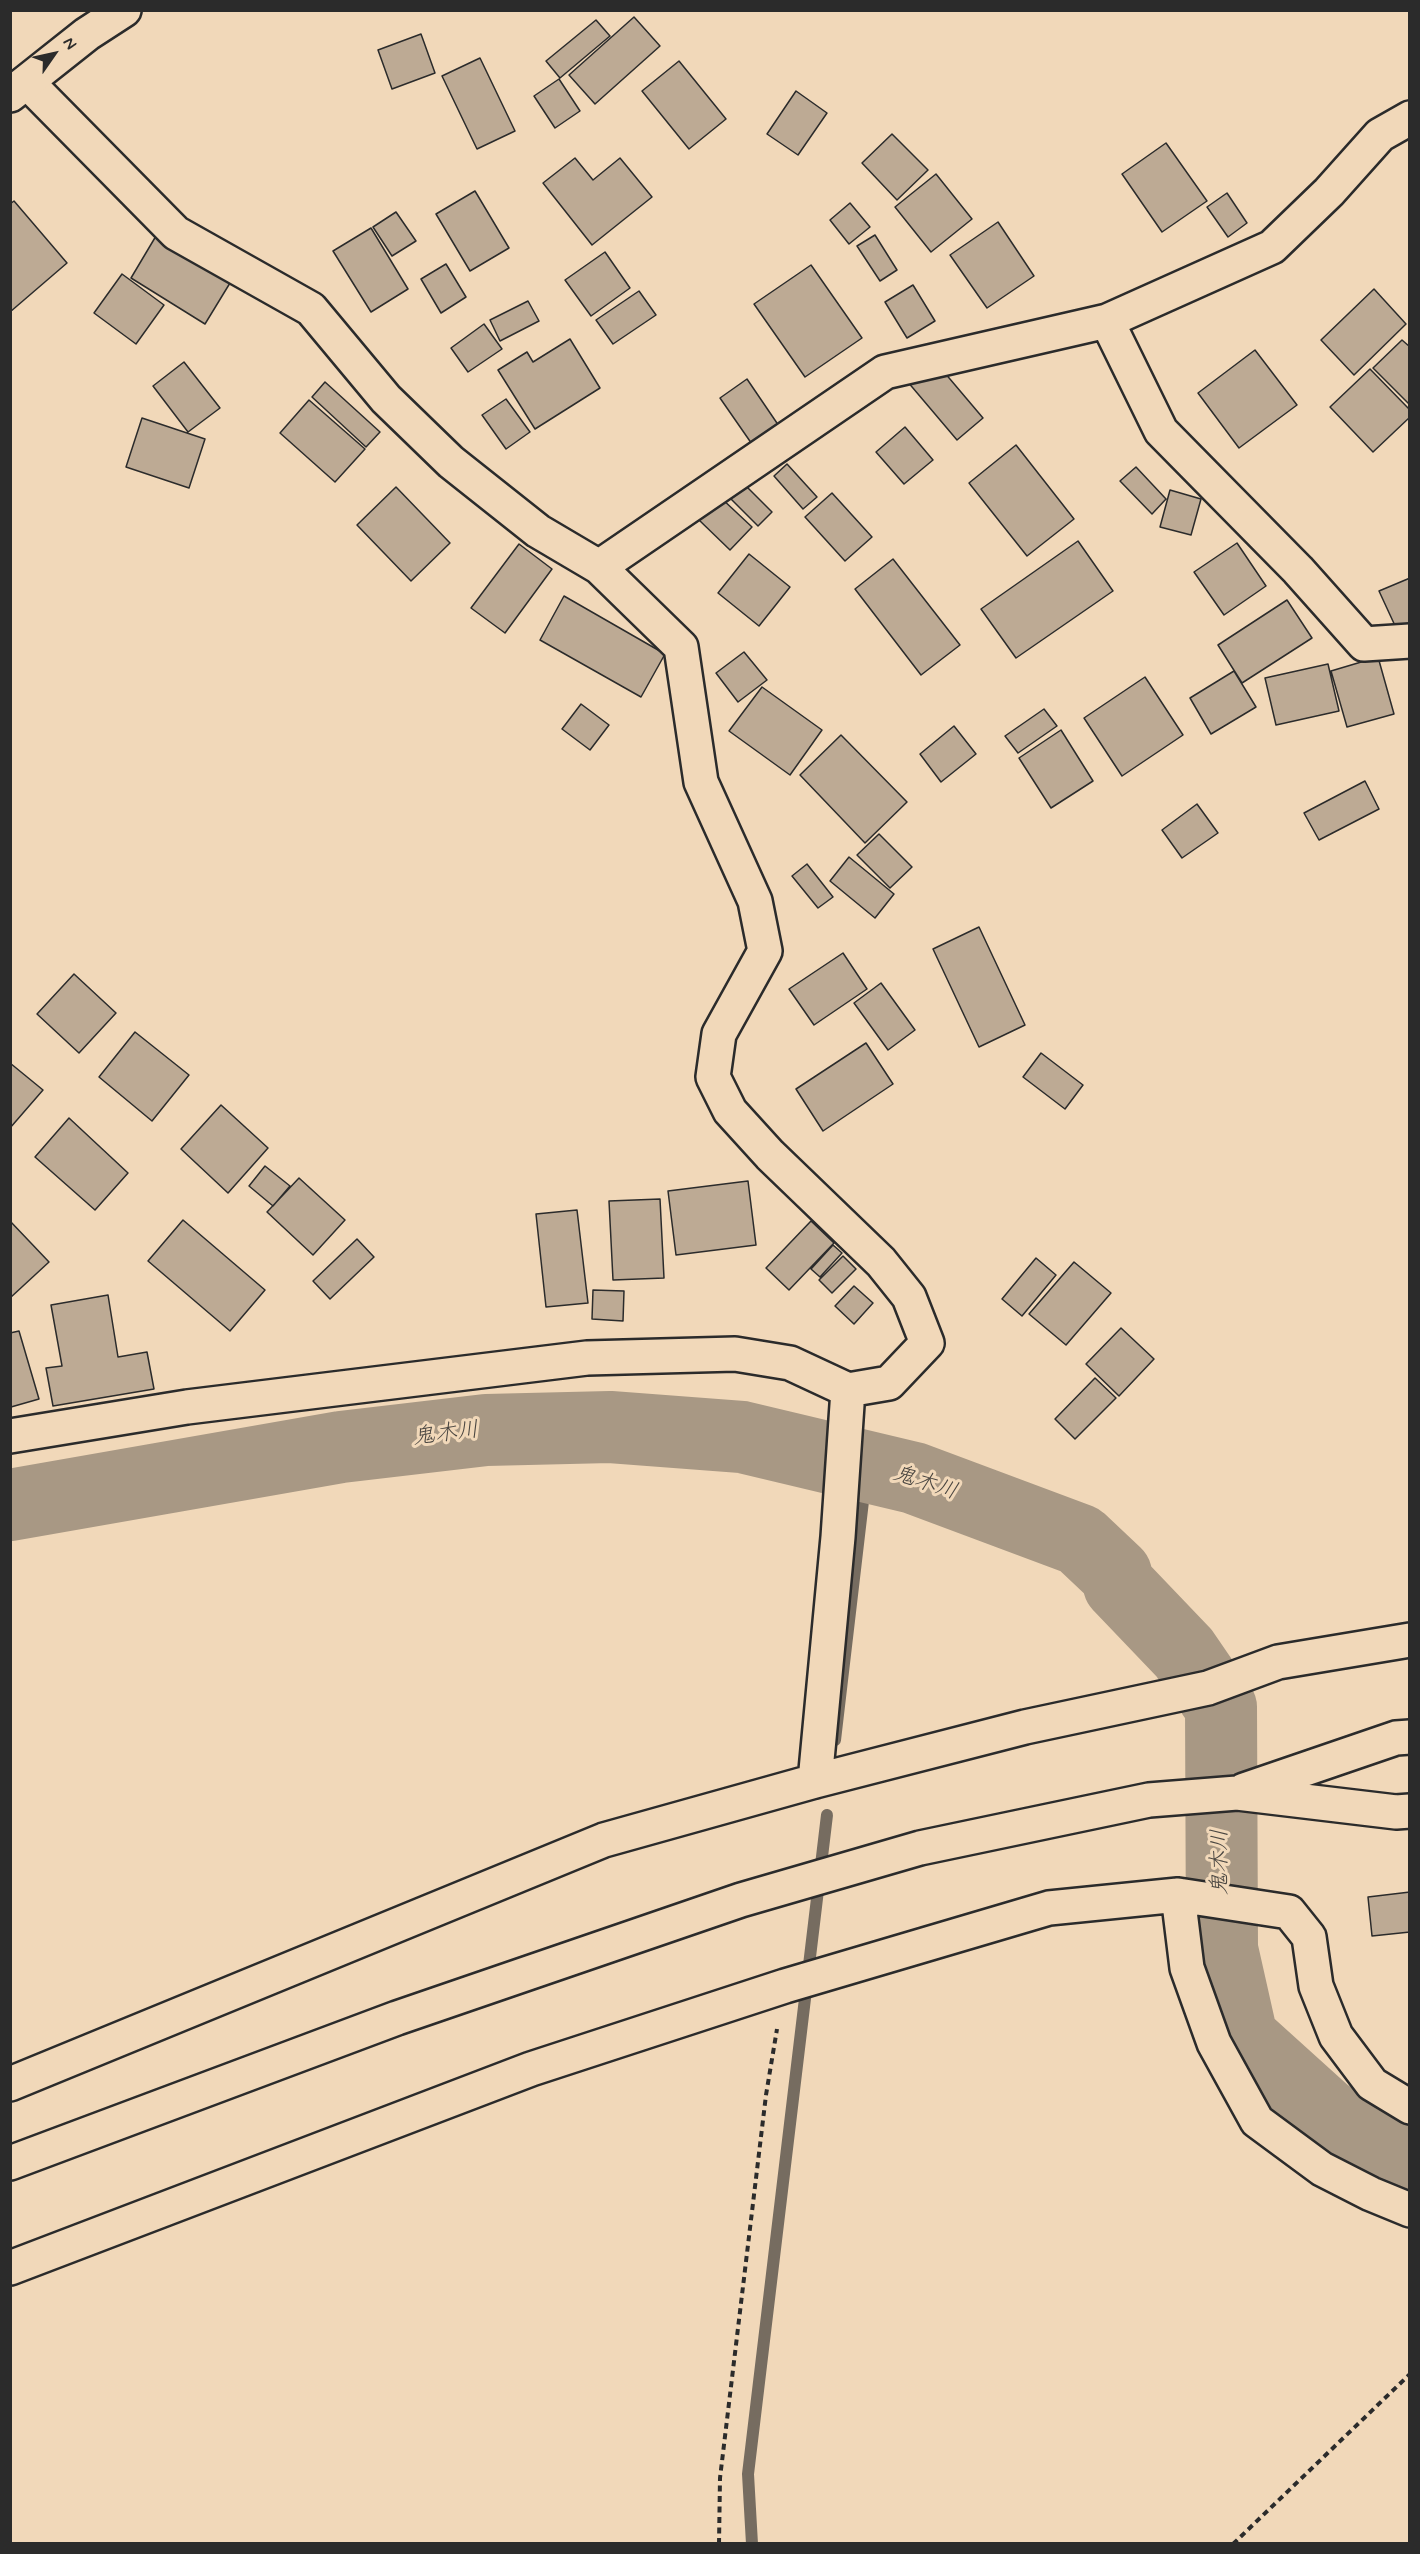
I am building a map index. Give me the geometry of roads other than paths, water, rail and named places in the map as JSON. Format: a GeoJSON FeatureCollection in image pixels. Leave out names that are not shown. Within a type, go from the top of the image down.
{"type":"FeatureCollection","features":[{"type":"Feature","properties":{"kind":"main road"},"geometry":{"type":"LineString","coordinates":[[10,1436],[187,1407],[586,1358],[735,1354],[790,1363],[848,1392],[889,1383],[927,1343],[909,1297],[881,1262],[770,1155],[729,1111],[713,1077],[719,1034],[765,951],[755,901],[701,782],[681,647],[599,567],[538,531],[451,462],[386,399],[311,309],[176,233],[19,88],[87,34],[124,10]]}},
{"type":"Feature","properties":{"kind":"main road"},"geometry":{"type":"LineString","coordinates":[[599,567],[885,372],[1107,321],[1272,247],[1329,192],[1380,135],[1410,118]]}},
{"type":"Feature","properties":{"kind":"main road"},"geometry":{"type":"LineString","coordinates":[[1107,321],[1161,431],[1298,570],[1364,644],[1410,641]]}},
{"type":"Feature","properties":{"kind":"main road"},"geometry":{"type":"LineString","coordinates":[[815,1781],[838,1537],[848,1392]]}},
{"type":"Feature","properties":{"kind":"main road"},"geometry":{"type":"LineString","coordinates":[[10,2085],[604,1840],[815,1781],[1025,1727],[1208,1688],[1278,1662],[1410,1640]]}},
{"type":"Feature","properties":{"kind":"main road"},"geometry":{"type":"LineString","coordinates":[[1237,1792],[1396,1738],[1410,1737]]}},
{"type":"Feature","properties":{"kind":"main road"},"geometry":{"type":"LineString","coordinates":[[10,2163],[397,2018],[741,1900],[920,1848],[1149,1800],[1237,1792],[1396,1812],[1410,1811]]}},
{"type":"Feature","properties":{"kind":"main road"},"geometry":{"type":"LineString","coordinates":[[1178,1895],[1187,1968],[1214,2043],[1257,2121],[1322,2169],[1371,2194],[1410,2210]]}},
{"type":"Feature","properties":{"kind":"main road"},"geometry":{"type":"LineString","coordinates":[[10,2268],[531,2069],[785,1986],[1049,1908],[1178,1895],[1289,1912],[1309,1937],[1316,1986],[1336,2036],[1372,2084],[1410,2107]]}},
{"type":"Feature","properties":{"kind":"waterway","name":"鬼木川"},"geometry":{"type":"LineString","coordinates":[[10,1505],[341,1447],[486,1430],[610,1427],[742,1437],[914,1478],[1080,1540],[1116,1574],[1119,1585],[1184,1653],[1221,1707],[1222,1949],[1242,2038],[1325,2113],[1389,2155],[1410,2159]]}},
{"type":"Feature","properties":{"kind":"waterway"},"geometry":{"type":"LineString","coordinates":[[835,1740],[867,1467]]}},
{"type":"Feature","properties":{"kind":"waterway"},"geometry":{"type":"LineString","coordinates":[[752,2544],[748,2474],[827,1815]]}}]}
